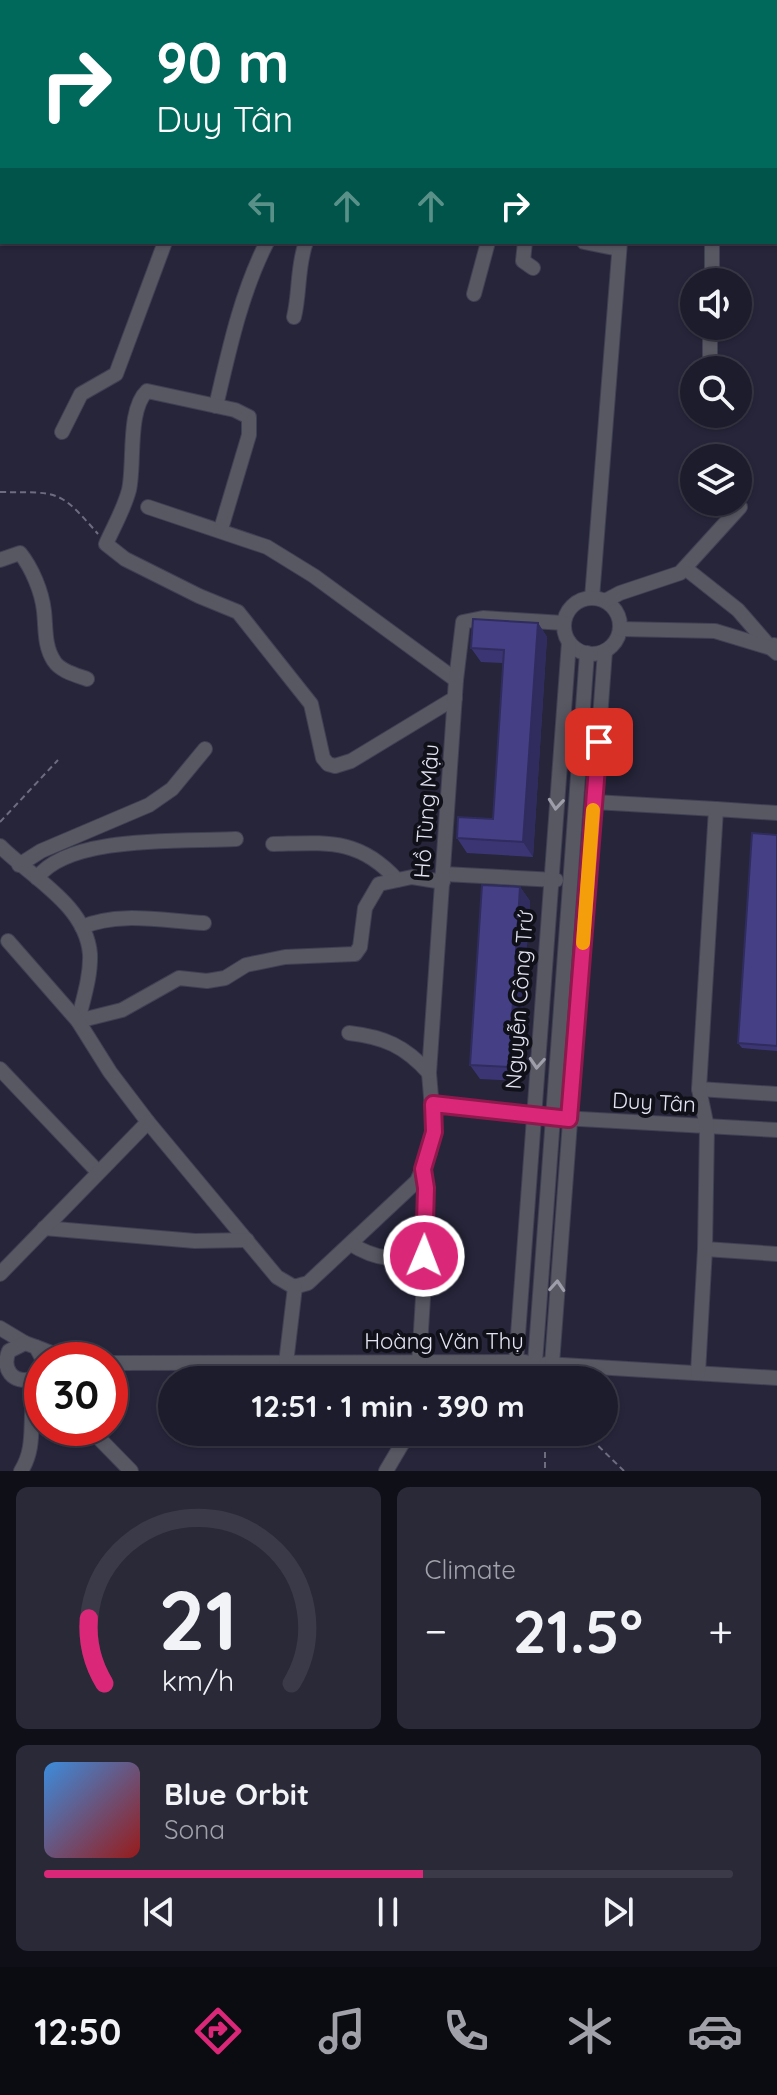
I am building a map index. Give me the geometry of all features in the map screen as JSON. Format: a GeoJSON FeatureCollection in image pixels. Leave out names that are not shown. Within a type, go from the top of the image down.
{"type":"FeatureCollection","features":[{"type":"Feature","properties":{"kind":"street"},"geometry":{"type":"LineString","coordinates":[[62,432],[81,394],[116,374],[164,244]]}},
{"type":"Feature","properties":{"kind":"street"},"geometry":{"type":"LineString","coordinates":[[216,406],[228,351],[266,244]]}},
{"type":"Feature","properties":{"kind":"street"},"geometry":{"type":"LineString","coordinates":[[294,317],[297,281],[306,244]]}},
{"type":"Feature","properties":{"kind":"street"},"geometry":{"type":"LineString","coordinates":[[474,294],[487,244]]}},
{"type":"Feature","properties":{"kind":"street"},"geometry":{"type":"LineString","coordinates":[[525,244],[523,261],[533,268]]}},
{"type":"Feature","properties":{"kind":"street"},"geometry":{"type":"LineString","coordinates":[[712,244],[712,268]]}},
{"type":"Feature","properties":{"kind":"street"},"geometry":{"type":"LineString","coordinates":[[598,599],[619,245]]}},
{"type":"Feature","properties":{"kind":"street"},"geometry":{"type":"LineString","coordinates":[[221,529],[249,435],[249,417],[216,406],[147,391],[137,411],[128,494],[106,544],[125,559],[238,612],[311,704],[317,741],[328,764],[335,766],[351,761],[455,698]]}},
{"type":"Feature","properties":{"kind":"street"},"geometry":{"type":"LineString","coordinates":[[148,507],[252,540],[290,559],[456,680]]}},
{"type":"Feature","properties":{"kind":"street"},"geometry":{"type":"LineString","coordinates":[[598,599],[618,616],[620,629],[615,641],[605,651],[587,653],[569,642],[564,623],[573,605],[665,580],[685,568],[732,516]]}},
{"type":"Feature","properties":{"kind":"street"},"geometry":{"type":"LineString","coordinates":[[0,560],[20,553],[28,564],[44,608],[46,639],[54,661],[61,668],[87,679]]}},
{"type":"Feature","properties":{"kind":"street"},"geometry":{"type":"LineString","coordinates":[[685,568],[738,610],[775,648]]}},
{"type":"Feature","properties":{"kind":"street","name":"Hồ Tùng Mậu"},"geometry":{"type":"LineString","coordinates":[[423,1169],[434,1132],[429,1073],[456,680],[463,622],[483,618],[564,623]]}},
{"type":"Feature","properties":{"kind":"street"},"geometry":{"type":"LineString","coordinates":[[620,629],[715,631],[775,648]]}},
{"type":"Feature","properties":{"kind":"street","name":"Nguyễn Công Trứ"},"geometry":{"type":"LineString","coordinates":[[516,1362],[569,642]]}},
{"type":"Feature","properties":{"kind":"street"},"geometry":{"type":"LineString","coordinates":[[552,1364],[605,651]]}},
{"type":"Feature","properties":{"kind":"street","name":"Nguyễn Công Trứ"},"geometry":{"type":"LineString","coordinates":[[535,1363],[587,653]]}},
{"type":"Feature","properties":{"kind":"street"},"geometry":{"type":"LineString","coordinates":[[19,865],[41,851],[149,805],[172,789],[205,749]]}},
{"type":"Feature","properties":{"kind":"street"},"geometry":{"type":"LineString","coordinates":[[594,802],[770,813],[777,799]]}},
{"type":"Feature","properties":{"kind":"street"},"geometry":{"type":"LineString","coordinates":[[698,1373],[705,1249],[707,1127],[699,1089],[716,809]]}},
{"type":"Feature","properties":{"kind":"street"},"geometry":{"type":"LineString","coordinates":[[37,878],[46,866],[94,849],[132,842],[236,839]]}},
{"type":"Feature","properties":{"kind":"street"},"geometry":{"type":"LineString","coordinates":[[273,844],[333,843],[384,866],[397,880]]}},
{"type":"Feature","properties":{"kind":"street"},"geometry":{"type":"LineString","coordinates":[[0,846],[61,900],[82,927],[90,954],[78,1021]]}},
{"type":"Feature","properties":{"kind":"street"},"geometry":{"type":"LineString","coordinates":[[78,1021],[122,1010],[179,978],[207,981],[225,978],[246,965],[285,957],[355,954],[360,947],[365,908],[379,884],[412,877],[588,881]]}},
{"type":"Feature","properties":{"kind":"street"},"geometry":{"type":"LineString","coordinates":[[82,927],[97,921],[114,920],[159,919],[204,923]]}},
{"type":"Feature","properties":{"kind":"street"},"geometry":{"type":"LineString","coordinates":[[3,940],[78,1021],[110,1072],[148,1122],[277,1277],[295,1287],[308,1283],[321,1273],[417,1181],[423,1169]]}},
{"type":"Feature","properties":{"kind":"street"},"geometry":{"type":"LineString","coordinates":[[349,1033],[379,1036],[409,1055],[429,1073]]}},
{"type":"Feature","properties":{"kind":"street"},"geometry":{"type":"LineString","coordinates":[[0,1069],[98,1172]]}},
{"type":"Feature","properties":{"kind":"street"},"geometry":{"type":"LineString","coordinates":[[699,1089],[777,1094]]}},
{"type":"Feature","properties":{"kind":"street","name":"Duy Tân"},"geometry":{"type":"LineString","coordinates":[[433,1104],[551,1118],[777,1130]]}},
{"type":"Feature","properties":{"kind":"street"},"geometry":{"type":"LineString","coordinates":[[0,1274],[148,1122]]}},
{"type":"Feature","properties":{"kind":"street"},"geometry":{"type":"LineString","coordinates":[[419,1366],[426,1188],[423,1169]]}},
{"type":"Feature","properties":{"kind":"street"},"geometry":{"type":"LineString","coordinates":[[44,1228],[195,1241],[247,1240]]}},
{"type":"Feature","properties":{"kind":"street"},"geometry":{"type":"LineString","coordinates":[[351,1244],[381,1259],[424,1256]]}},
{"type":"Feature","properties":{"kind":"street"},"geometry":{"type":"LineString","coordinates":[[705,1249],[777,1254]]}},
{"type":"Feature","properties":{"kind":"street"},"geometry":{"type":"LineString","coordinates":[[286,1363],[295,1287]]}},
{"type":"Feature","properties":{"kind":"street"},"geometry":{"type":"LineString","coordinates":[[0,1328],[24,1343]]}},
{"type":"Feature","properties":{"kind":"street"},"geometry":{"type":"LineString","coordinates":[[0,1338],[6,1369],[24,1393]]}},
{"type":"Feature","properties":{"kind":"street"},"geometry":{"type":"LineString","coordinates":[[4,1353],[24,1351]]}},
{"type":"Feature","properties":{"kind":"street","name":"Hoàng Văn Thụ"},"geometry":{"type":"LineString","coordinates":[[128,1363],[516,1362],[777,1378]]}},
{"type":"Feature","properties":{"kind":"street"},"geometry":{"type":"LineString","coordinates":[[21,1471],[29,1458],[30,1446]]}},
{"type":"Feature","properties":{"kind":"street"},"geometry":{"type":"LineString","coordinates":[[107,1446],[131,1471]]}},
{"type":"Feature","properties":{"kind":"street"},"geometry":{"type":"LineString","coordinates":[[386,1471],[401,1446]]}},
{"type":"Feature","properties":{"kind":"path"},"geometry":{"type":"LineString","coordinates":[[0,492],[61,495],[106,544]]}},
{"type":"Feature","properties":{"kind":"path"},"geometry":{"type":"LineString","coordinates":[[0,822],[58,760]]}},
{"type":"Feature","properties":{"kind":"path"},"geometry":{"type":"LineString","coordinates":[[545,1446],[545,1471]]}},
{"type":"Feature","properties":{"kind":"path"},"geometry":{"type":"LineString","coordinates":[[598,1446],[624,1471]]}},
{"type":"Feature","properties":{"kind":"building"},"geometry":{"type":"Polygon","coordinates":[[[473,619],[538,623],[523,842],[457,838],[458,817],[493,819],[504,650],[471,648],[473,619]]]}},
{"type":"Feature","properties":{"kind":"building"},"geometry":{"type":"Polygon","coordinates":[[[752,833],[777,835],[777,1046],[738,1043],[752,833]]]}},
{"type":"Feature","properties":{"kind":"building"},"geometry":{"type":"Polygon","coordinates":[[[482,885],[520,887],[509,1067],[470,1065],[482,885]]]}},
{"type":"Feature","properties":{"kind":"slow traffic"},"geometry":{"type":"LineString","coordinates":[[583,943],[593,810]]}},
{"type":"Feature","properties":{"kind":"route"},"geometry":{"type":"LineString","coordinates":[[424,1256],[426,1188],[423,1169],[434,1132],[433,1104],[569,1119],[599,742]]}}]}
